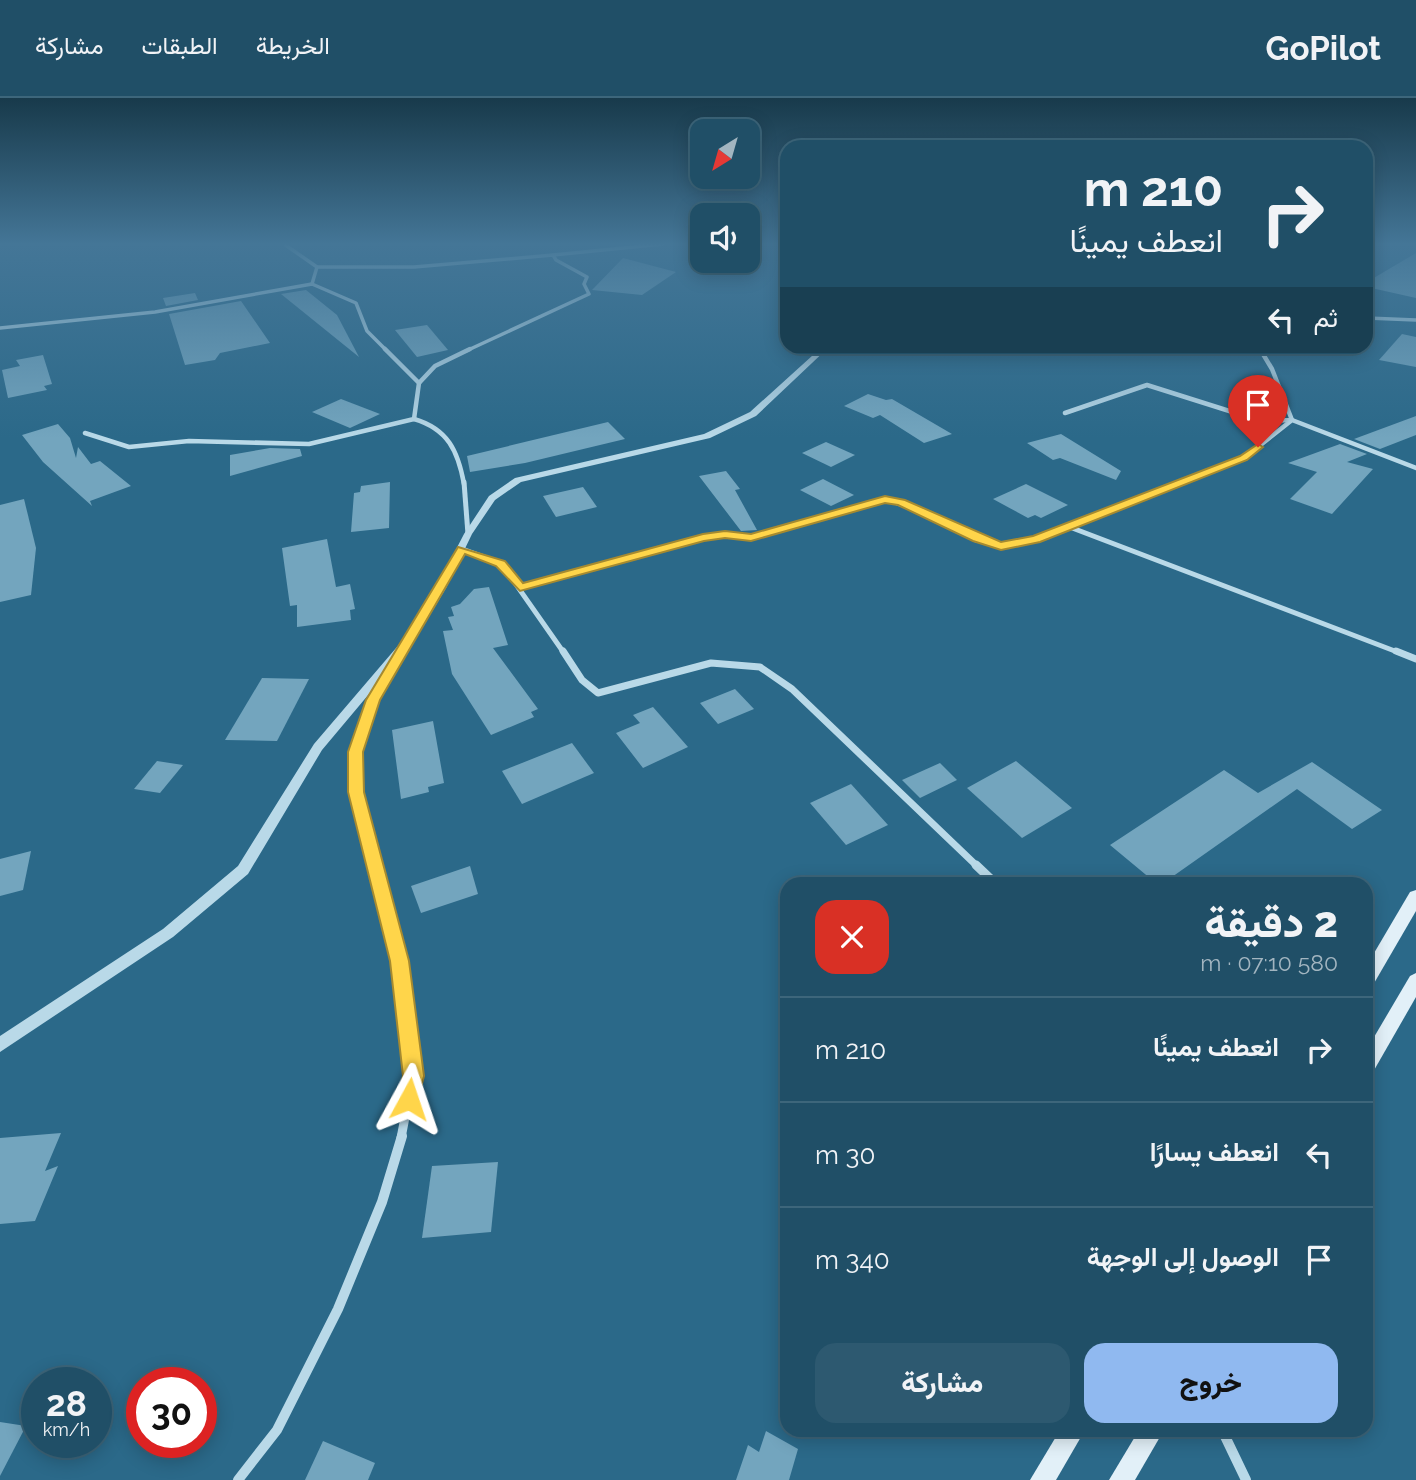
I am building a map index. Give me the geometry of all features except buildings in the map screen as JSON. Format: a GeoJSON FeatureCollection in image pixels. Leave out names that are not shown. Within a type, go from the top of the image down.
{"type":"FeatureCollection","features":[{"type":"Feature","properties":{"kind":"main road"},"geometry":{"type":"LineString","coordinates":[[1373,969],[1416,897]]}},
{"type":"Feature","properties":{"kind":"main road"},"geometry":{"type":"LineString","coordinates":[[1373,1056],[1416,981]]}},
{"type":"Feature","properties":{"kind":"main road"},"geometry":{"type":"LineString","coordinates":[[1042,1480],[1069,1437]]}},
{"type":"Feature","properties":{"kind":"main road"},"geometry":{"type":"LineString","coordinates":[[1122,1480],[1148,1437]]}},
{"type":"Feature","properties":{"kind":"street"},"geometry":{"type":"LineString","coordinates":[[0,328],[175,308]]}},
{"type":"Feature","properties":{"kind":"street"},"geometry":{"type":"LineString","coordinates":[[358,308],[368,331],[419,383]]}},
{"type":"Feature","properties":{"kind":"street"},"geometry":{"type":"LineString","coordinates":[[414,419],[419,383],[435,366],[558,308]]}},
{"type":"Feature","properties":{"kind":"street"},"geometry":{"type":"LineString","coordinates":[[1373,318],[1416,320]]}},
{"type":"Feature","properties":{"kind":"street"},"geometry":{"type":"LineString","coordinates":[[238,1480],[277,1430],[338,1309],[382,1202],[400,1144],[413,1076],[399,961],[356,792],[355,752],[373,700],[462,549],[468,534],[492,498],[518,480],[707,436],[733,425],[752,414],[818,354]]}},
{"type":"Feature","properties":{"kind":"street"},"geometry":{"type":"LineString","coordinates":[[1263,354],[1272,369],[1292,420]]}},
{"type":"Feature","properties":{"kind":"street"},"geometry":{"type":"LineString","coordinates":[[1065,413],[1147,385],[1261,421],[1273,423],[1292,420],[1416,468]]}},
{"type":"Feature","properties":{"kind":"street"},"geometry":{"type":"LineString","coordinates":[[85,433],[129,447],[189,441],[309,444],[414,419],[435,426],[456,455],[468,499],[468,534]]}},
{"type":"Feature","properties":{"kind":"street"},"geometry":{"type":"LineString","coordinates":[[520,587],[703,538],[725,535],[751,537],[885,499],[901,502],[977,538],[1001,546],[1036,539],[1066,525],[1244,458],[1292,420]]}},
{"type":"Feature","properties":{"kind":"street"},"geometry":{"type":"LineString","coordinates":[[1066,525],[1416,659]]}},
{"type":"Feature","properties":{"kind":"street"},"geometry":{"type":"LineString","coordinates":[[462,549],[501,563],[582,680],[598,693],[711,663],[760,667],[792,689],[989,877]]}},
{"type":"Feature","properties":{"kind":"street"},"geometry":{"type":"LineString","coordinates":[[0,1045],[168,933],[243,870],[318,747],[412,636]]}},
{"type":"Feature","properties":{"kind":"street"},"geometry":{"type":"LineString","coordinates":[[1225,1437],[1246,1480]]}},
{"type":"Feature","properties":{"kind":"route"},"geometry":{"type":"LineString","coordinates":[[409,1099],[413,1076],[399,961],[356,792],[355,752],[373,700],[462,549],[501,563],[520,587],[703,538],[725,535],[751,537],[885,499],[901,502],[977,538],[1001,546],[1036,539],[1066,525],[1244,458],[1258,447]]}}]}
